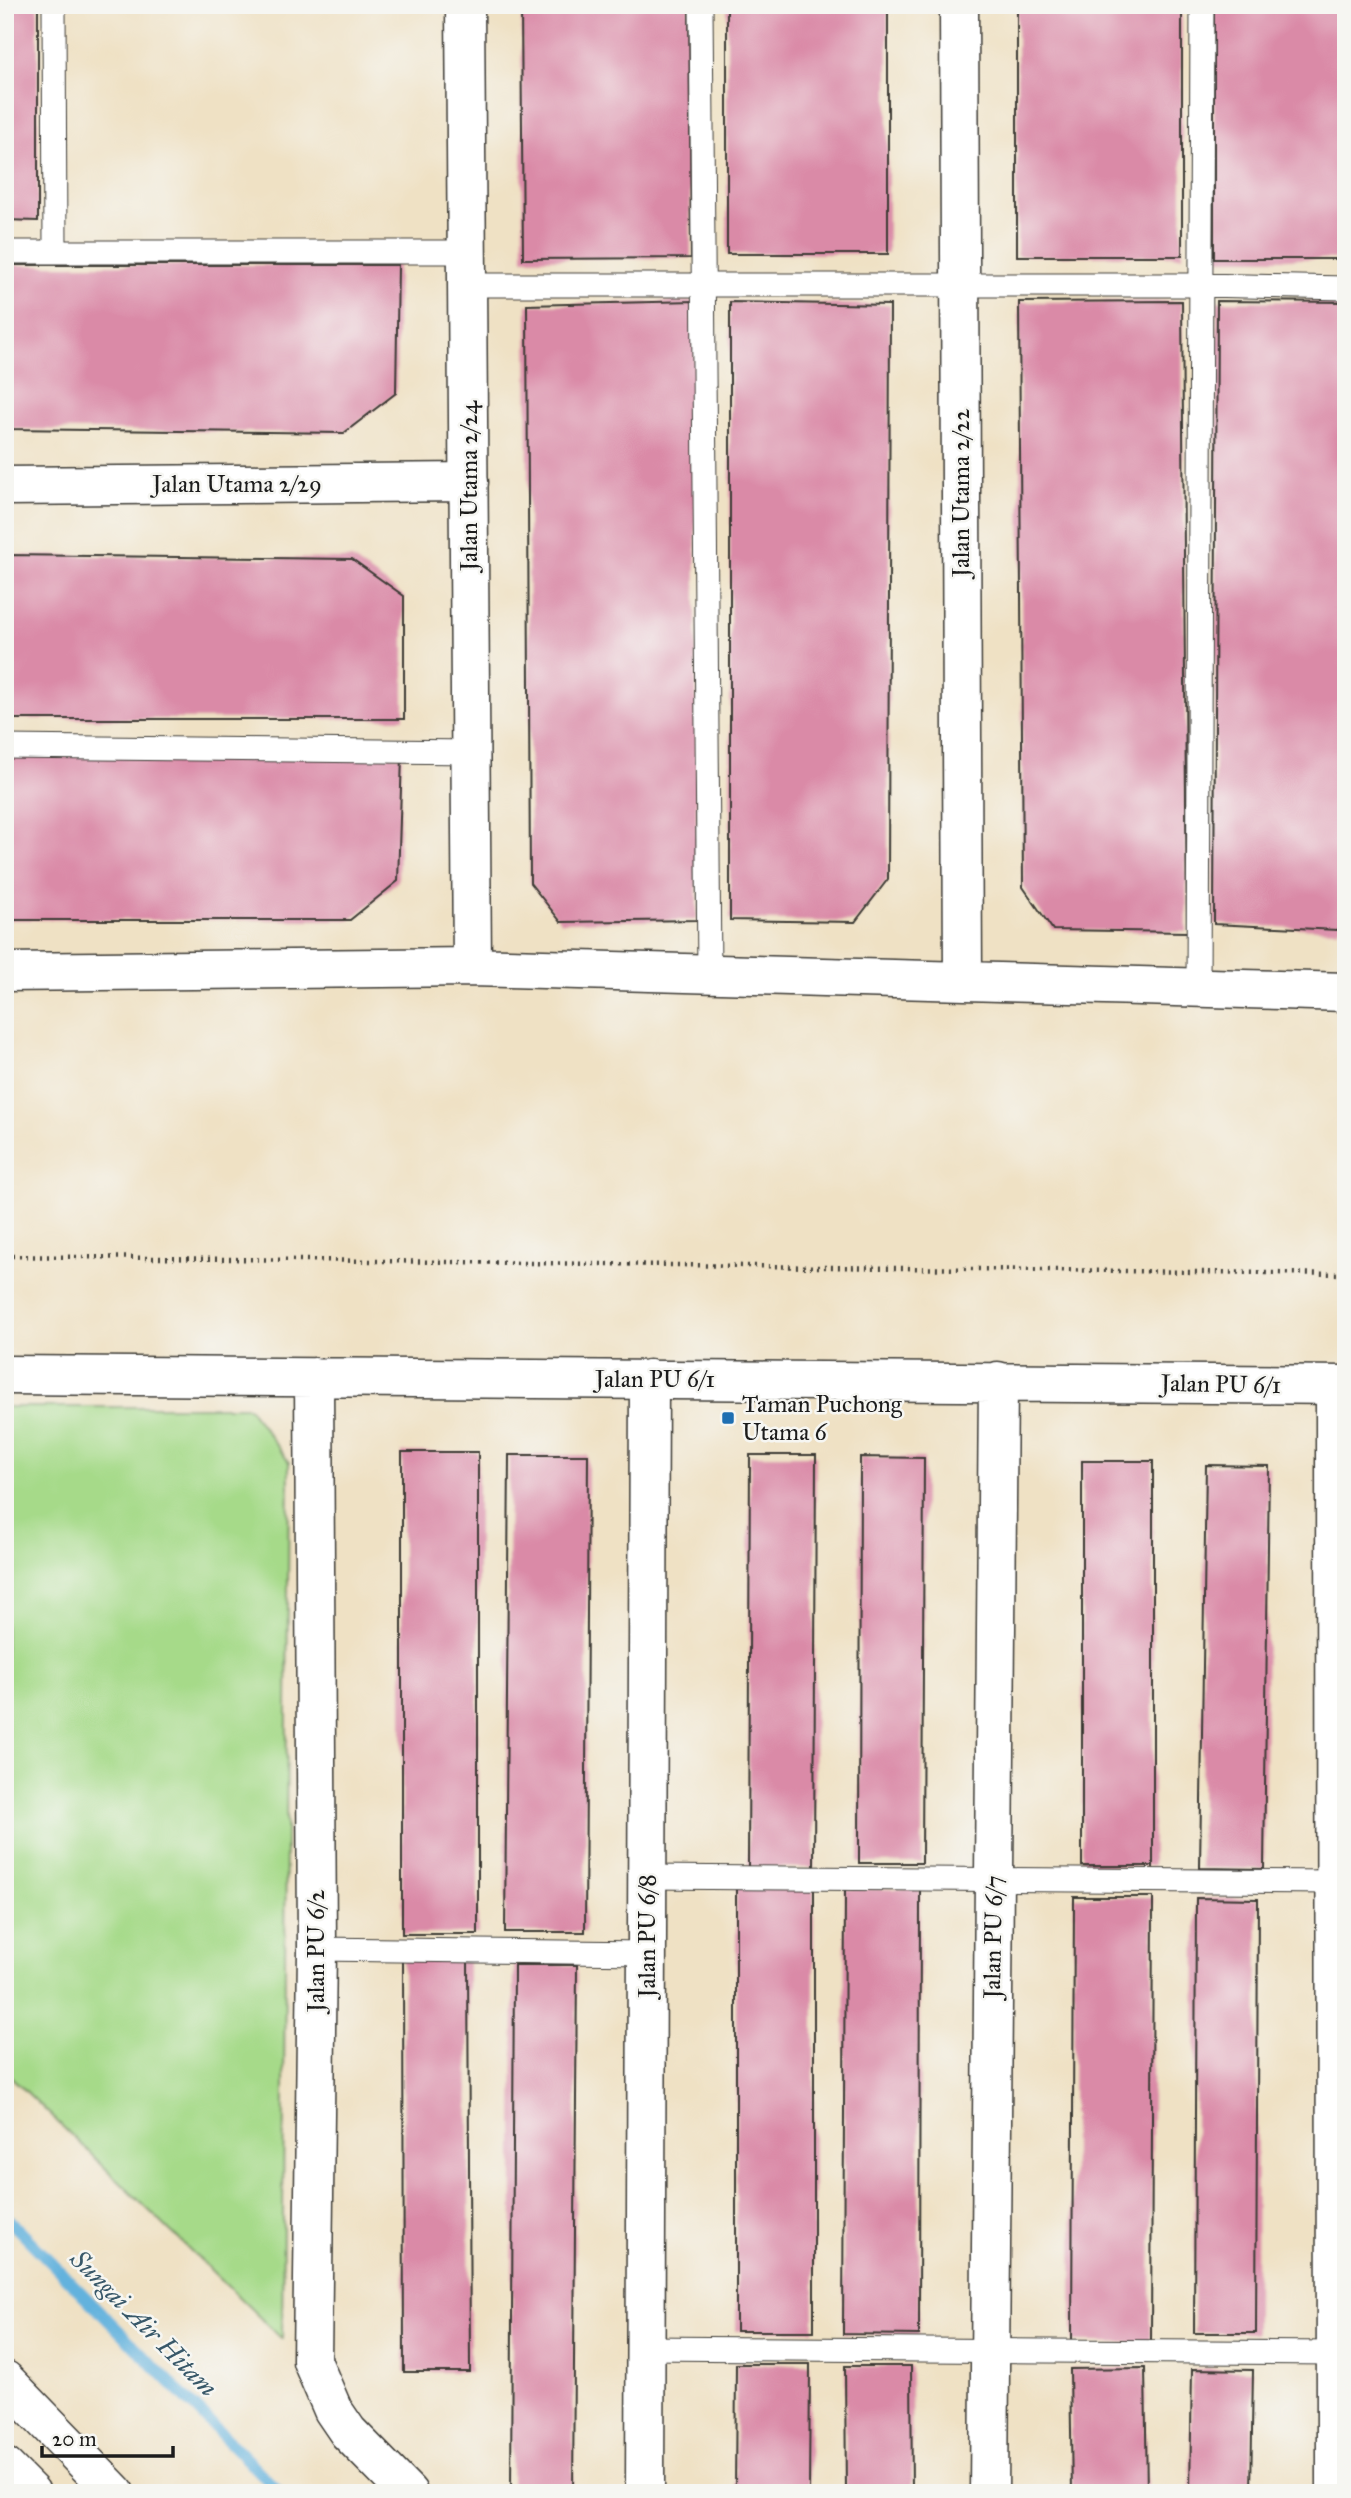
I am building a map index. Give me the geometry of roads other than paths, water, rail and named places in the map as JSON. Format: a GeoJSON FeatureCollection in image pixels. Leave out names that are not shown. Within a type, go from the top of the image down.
{"type":"FeatureCollection","features":[{"type":"Feature","properties":{"kind":"street","name":"Jalan Utama 2/24"},"geometry":{"type":"LineString","coordinates":[[465,5],[472,967]]}},
{"type":"Feature","properties":{"kind":"street","name":"Jalan Utama 2/22"},"geometry":{"type":"LineString","coordinates":[[959,5],[963,981]]}},
{"type":"Feature","properties":{"kind":"street","name":"Jalan Utama 2/29"},"geometry":{"type":"LineString","coordinates":[[5,486],[469,482]]}},
{"type":"Feature","properties":{"kind":"street"},"geometry":{"type":"LineString","coordinates":[[5,972],[472,967],[1346,992]]}},
{"type":"Feature","properties":{"kind":"street","name":"Jalan PU 6/1"},"geometry":{"type":"LineString","coordinates":[[5,1375],[1340,1385]]}},
{"type":"Feature","properties":{"kind":"street","name":"Jalan PU 6/2"},"geometry":{"type":"LineString","coordinates":[[314,1377],[317,1949],[312,2361],[333,2410],[348,2432],[408,2493]]}},
{"type":"Feature","properties":{"kind":"street","name":"Jalan PU 6/8"},"geometry":{"type":"LineString","coordinates":[[645,2493],[649,1379]]}},
{"type":"Feature","properties":{"kind":"street","name":"Jalan PU 6/7"},"geometry":{"type":"LineString","coordinates":[[989,2493],[998,1381]]}},
{"type":"Feature","properties":{"kind":"street"},"geometry":{"type":"LineString","coordinates":[[1336,2493],[1335,2353],[1340,1999],[1335,1882],[1340,1385]]}},
{"type":"Feature","properties":{"kind":"street"},"geometry":{"type":"LineString","coordinates":[[5,2381],[114,2493]]}},
{"type":"Feature","properties":{"kind":"street"},"geometry":{"type":"LineString","coordinates":[[5,2467],[31,2493]]}},
{"type":"Feature","properties":{"kind":"lane"},"geometry":{"type":"LineString","coordinates":[[54,5],[55,252]]}},
{"type":"Feature","properties":{"kind":"lane"},"geometry":{"type":"LineString","coordinates":[[701,5],[709,974]]}},
{"type":"Feature","properties":{"kind":"lane"},"geometry":{"type":"LineString","coordinates":[[1198,988],[1202,5]]}},
{"type":"Feature","properties":{"kind":"lane"},"geometry":{"type":"LineString","coordinates":[[5,252],[467,268],[704,285],[1200,285],[1346,288]]}},
{"type":"Feature","properties":{"kind":"lane"},"geometry":{"type":"LineString","coordinates":[[5,747],[471,752]]}},
{"type":"Feature","properties":{"kind":"lane"},"geometry":{"type":"LineString","coordinates":[[647,1877],[1335,1882]]}},
{"type":"Feature","properties":{"kind":"lane"},"geometry":{"type":"LineString","coordinates":[[317,1949],[647,1953]]}},
{"type":"Feature","properties":{"kind":"lane"},"geometry":{"type":"LineString","coordinates":[[646,2348],[1335,2353]]}},
{"type":"Feature","properties":{"kind":"waterway","name":"Sungai Air Hitam"},"geometry":{"type":"LineString","coordinates":[[5,2216],[280,2493]]}},
{"type":"Feature","properties":{"kind":"place","name":"Taman Puchong Utama 6"},"geometry":{"type":"Point","coordinates":[728,1418]}}]}
